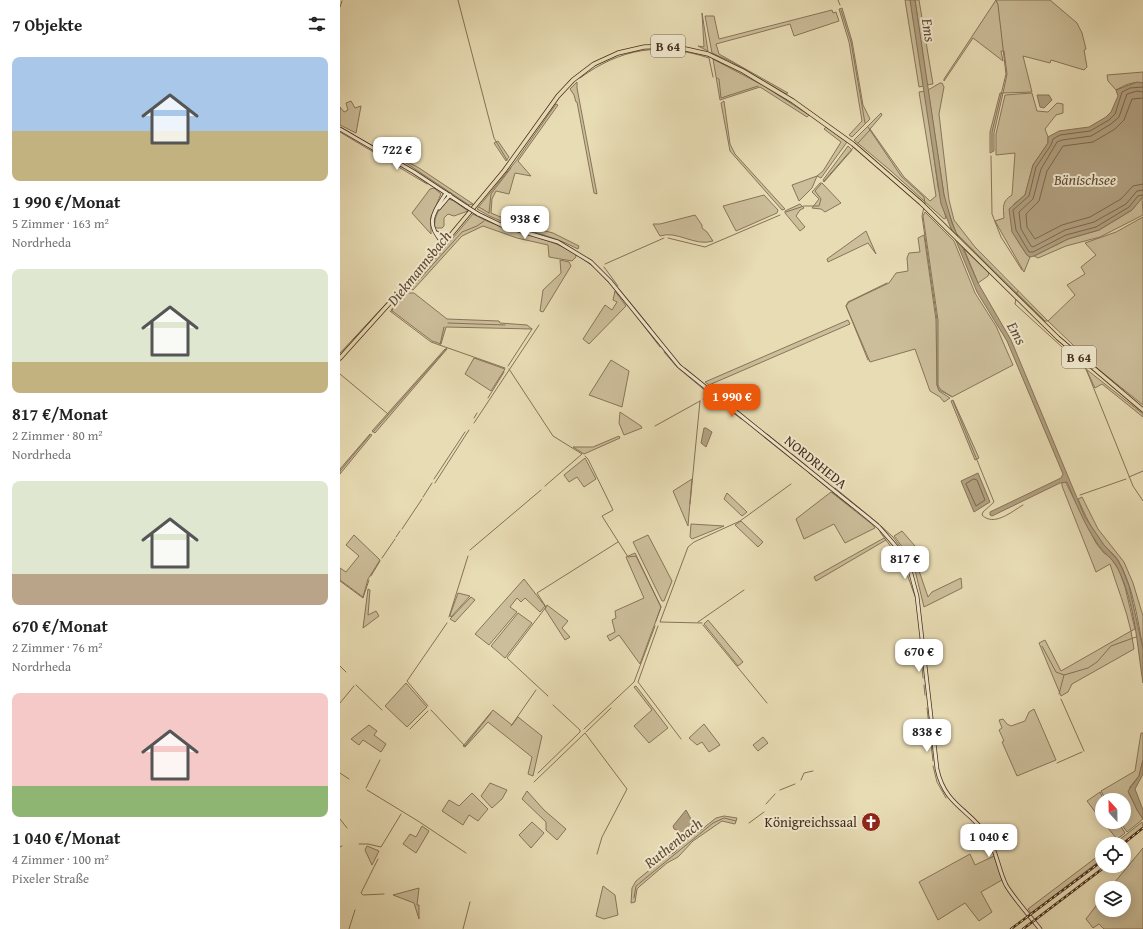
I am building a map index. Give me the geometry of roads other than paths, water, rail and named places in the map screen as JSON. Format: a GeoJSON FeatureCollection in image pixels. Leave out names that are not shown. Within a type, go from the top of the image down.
{"type":"FeatureCollection","features":[{"type":"Feature","properties":{"kind":"main road","name":"B 64"},"geometry":{"type":"LineString","coordinates":[[340,358],[445,243],[504,171],[558,96],[573,80],[606,58],[631,49],[651,46],[679,47],[702,52],[754,77],[820,119],[846,138],[889,173],[927,208],[1013,295],[1084,361],[1143,410]]}},
{"type":"Feature","properties":{"kind":"main road","name":"NORDRHEDA"},"geometry":{"type":"LineString","coordinates":[[340,129],[448,194],[478,214],[501,225],[558,242],[591,262],[610,281],[679,366],[867,517],[892,541],[906,561],[917,596],[937,769],[941,785],[951,800],[976,822],[986,835],[994,848],[1006,884],[1040,929]]}},
{"type":"Feature","properties":{"kind":"main road"},"geometry":{"type":"LineString","coordinates":[[445,243],[436,232],[433,221],[448,194]]}},
{"type":"Feature","properties":{"kind":"water"},"geometry":{"type":"Polygon","coordinates":[[[910,0],[915,0],[944,195],[952,223],[978,283],[1011,340],[1085,517],[1104,545],[1117,559],[1122,568],[1129,586],[1143,649],[1143,683],[1135,624],[1124,582],[1116,565],[1099,547],[1092,536],[1080,513],[1067,482],[1060,483],[992,516],[990,515],[990,512],[1061,478],[1063,474],[1007,341],[977,292],[941,204],[910,0]]]}},
{"type":"Feature","properties":{"kind":"water","name":"Bänischsee"},"geometry":{"type":"Polygon","coordinates":[[[1137,82],[1143,83],[1143,197],[1132,210],[1099,230],[1068,239],[1030,257],[1027,255],[1012,232],[1009,209],[1025,195],[1033,165],[1048,143],[1048,137],[1059,131],[1089,127],[1106,117],[1111,112],[1118,96],[1116,90],[1137,82]]]}},
{"type":"Feature","properties":{"kind":"water"},"geometry":{"type":"Polygon","coordinates":[[[1037,95],[1049,95],[1052,100],[1044,108],[1040,107],[1037,95]]]}},
{"type":"Feature","properties":{"kind":"water"},"geometry":{"type":"Polygon","coordinates":[[[704,428],[712,432],[706,447],[701,443],[704,428]]]}},
{"type":"Feature","properties":{"kind":"water"},"geometry":{"type":"Polygon","coordinates":[[[978,473],[990,502],[974,512],[961,481],[978,473]]]}},
{"type":"Feature","properties":{"kind":"water"},"geometry":{"type":"Polygon","coordinates":[[[1143,760],[1143,774],[1135,789],[1143,810],[1143,819],[1131,797],[1131,793],[1128,791],[1139,776],[1143,760]]]}},
{"type":"Feature","properties":{"kind":"water"},"geometry":{"type":"Polygon","coordinates":[[[686,810],[696,828],[684,839],[679,831],[674,829],[673,826],[686,810]]]}},
{"type":"Feature","properties":{"kind":"waterway","name":"Diekmannsbach"},"geometry":{"type":"LineString","coordinates":[[458,0],[494,138],[507,160]]}},
{"type":"Feature","properties":{"kind":"waterway"},"geometry":{"type":"LineString","coordinates":[[838,0],[840,5]]}},
{"type":"Feature","properties":{"kind":"waterway"},"geometry":{"type":"LineString","coordinates":[[992,151],[992,132],[1006,74],[998,5],[996,0]]}},
{"type":"Feature","properties":{"kind":"waterway"},"geometry":{"type":"LineString","coordinates":[[340,7],[342,1]]}},
{"type":"Feature","properties":{"kind":"waterway"},"geometry":{"type":"LineString","coordinates":[[841,10],[851,42],[865,123]]}},
{"type":"Feature","properties":{"kind":"waterway"},"geometry":{"type":"LineString","coordinates":[[580,78],[595,68],[626,54],[657,49],[674,50],[709,58],[713,77]]}},
{"type":"Feature","properties":{"kind":"waterway"},"geometry":{"type":"LineString","coordinates":[[717,78],[719,79],[721,98],[758,86]]}},
{"type":"Feature","properties":{"kind":"waterway"},"geometry":{"type":"LineString","coordinates":[[340,127],[354,135]]}},
{"type":"Feature","properties":{"kind":"waterway"},"geometry":{"type":"LineString","coordinates":[[868,127],[901,176],[924,197],[925,204]]}},
{"type":"Feature","properties":{"kind":"waterway"},"geometry":{"type":"LineString","coordinates":[[858,143],[870,130]]}},
{"type":"Feature","properties":{"kind":"waterway"},"geometry":{"type":"LineString","coordinates":[[340,132],[427,184]]}},
{"type":"Feature","properties":{"kind":"waterway"},"geometry":{"type":"LineString","coordinates":[[357,137],[387,154]]}},
{"type":"Feature","properties":{"kind":"waterway"},"geometry":{"type":"LineString","coordinates":[[824,181],[853,148]]}},
{"type":"Feature","properties":{"kind":"waterway"},"geometry":{"type":"LineString","coordinates":[[991,156],[992,214],[1001,237],[1022,270]]}},
{"type":"Feature","properties":{"kind":"waterway","name":"Diekmannsbach"},"geometry":{"type":"LineString","coordinates":[[489,213],[491,194],[511,168]]}},
{"type":"Feature","properties":{"kind":"waterway"},"geometry":{"type":"LineString","coordinates":[[786,212],[804,206],[819,206],[821,199],[815,191],[821,184]]}},
{"type":"Feature","properties":{"kind":"waterway"},"geometry":{"type":"LineString","coordinates":[[479,207],[489,213]]}},
{"type":"Feature","properties":{"kind":"waterway"},"geometry":{"type":"LineString","coordinates":[[924,207],[922,216],[937,320],[937,385],[939,390],[951,396]]}},
{"type":"Feature","properties":{"kind":"waterway"},"geometry":{"type":"LineString","coordinates":[[668,238],[705,247],[780,215]]}},
{"type":"Feature","properties":{"kind":"waterway","name":"Diekmannsbach"},"geometry":{"type":"LineString","coordinates":[[392,312],[392,310],[462,232],[477,226],[484,221]]}},
{"type":"Feature","properties":{"kind":"waterway"},"geometry":{"type":"LineString","coordinates":[[605,264],[664,238]]}},
{"type":"Feature","properties":{"kind":"waterway"},"geometry":{"type":"LineString","coordinates":[[582,258],[595,268],[614,288]]}},
{"type":"Feature","properties":{"kind":"waterway"},"geometry":{"type":"LineString","coordinates":[[604,267],[618,286]]}},
{"type":"Feature","properties":{"kind":"waterway"},"geometry":{"type":"LineString","coordinates":[[868,360],[846,306],[848,302],[887,283]]}},
{"type":"Feature","properties":{"kind":"waterway"},"geometry":{"type":"LineString","coordinates":[[619,289],[651,328]]}},
{"type":"Feature","properties":{"kind":"waterway"},"geometry":{"type":"LineString","coordinates":[[340,353],[399,290]]}},
{"type":"Feature","properties":{"kind":"waterway"},"geometry":{"type":"LineString","coordinates":[[617,291],[660,347]]}},
{"type":"Feature","properties":{"kind":"waterway"},"geometry":{"type":"LineString","coordinates":[[1016,295],[1018,291]]}},
{"type":"Feature","properties":{"kind":"waterway"},"geometry":{"type":"LineString","coordinates":[[1016,299],[1015,304],[1086,369],[1133,486],[1143,501]]}},
{"type":"Feature","properties":{"kind":"waterway","name":"Diekmannsbach"},"geometry":{"type":"LineString","coordinates":[[390,311],[431,342],[505,368]]}},
{"type":"Feature","properties":{"kind":"waterway"},"geometry":{"type":"LineString","coordinates":[[448,323],[505,325]]}},
{"type":"Feature","properties":{"kind":"waterway"},"geometry":{"type":"LineString","coordinates":[[474,423],[539,325]]}},
{"type":"Feature","properties":{"kind":"waterway"},"geometry":{"type":"LineString","coordinates":[[440,345],[444,327]]}},
{"type":"Feature","properties":{"kind":"waterway"},"geometry":{"type":"LineString","coordinates":[[508,366],[532,329]]}},
{"type":"Feature","properties":{"kind":"waterway"},"geometry":{"type":"LineString","coordinates":[[652,330],[662,343]]}},
{"type":"Feature","properties":{"kind":"waterway"},"geometry":{"type":"LineString","coordinates":[[373,432],[447,348]]}},
{"type":"Feature","properties":{"kind":"waterway"},"geometry":{"type":"LineString","coordinates":[[664,352],[677,367],[708,393]]}},
{"type":"Feature","properties":{"kind":"waterway"},"geometry":{"type":"LineString","coordinates":[[677,361],[682,366]]}},
{"type":"Feature","properties":{"kind":"waterway"},"geometry":{"type":"LineString","coordinates":[[685,368],[712,390]]}},
{"type":"Feature","properties":{"kind":"waterway","name":"Diekmannsbach"},"geometry":{"type":"LineString","coordinates":[[509,369],[553,436],[582,454],[545,486]]}},
{"type":"Feature","properties":{"kind":"waterway"},"geometry":{"type":"LineString","coordinates":[[488,398],[504,372]]}},
{"type":"Feature","properties":{"kind":"waterway"},"geometry":{"type":"LineString","coordinates":[[340,374],[388,414]]}},
{"type":"Feature","properties":{"kind":"waterway"},"geometry":{"type":"LineString","coordinates":[[715,392],[764,432]]}},
{"type":"Feature","properties":{"kind":"waterway"},"geometry":{"type":"LineString","coordinates":[[703,399],[711,395],[741,419]]}},
{"type":"Feature","properties":{"kind":"waterway"},"geometry":{"type":"LineString","coordinates":[[655,426],[700,401]]}},
{"type":"Feature","properties":{"kind":"waterway"},"geometry":{"type":"LineString","coordinates":[[690,504],[700,401]]}},
{"type":"Feature","properties":{"kind":"waterway"},"geometry":{"type":"LineString","coordinates":[[953,401],[994,502],[983,512],[982,515],[987,518],[997,519],[1023,505]]}},
{"type":"Feature","properties":{"kind":"waterway"},"geometry":{"type":"LineString","coordinates":[[474,418],[477,413]]}},
{"type":"Feature","properties":{"kind":"waterway"},"geometry":{"type":"LineString","coordinates":[[435,483],[469,430]]}},
{"type":"Feature","properties":{"kind":"waterway"},"geometry":{"type":"LineString","coordinates":[[434,479],[465,432]]}},
{"type":"Feature","properties":{"kind":"waterway"},"geometry":{"type":"LineString","coordinates":[[767,434],[788,451]]}},
{"type":"Feature","properties":{"kind":"waterway"},"geometry":{"type":"LineString","coordinates":[[340,471],[370,435]]}},
{"type":"Feature","properties":{"kind":"waterway"},"geometry":{"type":"LineString","coordinates":[[764,437],[803,468]]}},
{"type":"Feature","properties":{"kind":"waterway"},"geometry":{"type":"LineString","coordinates":[[792,454],[808,467]]}},
{"type":"Feature","properties":{"kind":"waterway"},"geometry":{"type":"LineString","coordinates":[[585,456],[588,459],[613,510],[602,516],[628,557],[636,556],[661,607],[656,621]]}},
{"type":"Feature","properties":{"kind":"waterway"},"geometry":{"type":"LineString","coordinates":[[810,469],[832,487]]}},
{"type":"Feature","properties":{"kind":"waterway"},"geometry":{"type":"LineString","coordinates":[[1129,477],[1143,471]]}},
{"type":"Feature","properties":{"kind":"waterway"},"geometry":{"type":"LineString","coordinates":[[809,473],[830,490]]}},
{"type":"Feature","properties":{"kind":"waterway"},"geometry":{"type":"LineString","coordinates":[[1080,495],[1126,479]]}},
{"type":"Feature","properties":{"kind":"waterway"},"geometry":{"type":"LineString","coordinates":[[423,497],[432,483]]}},
{"type":"Feature","properties":{"kind":"waterway"},"geometry":{"type":"LineString","coordinates":[[702,623],[660,622],[688,547],[694,542],[740,521],[791,484]]}},
{"type":"Feature","properties":{"kind":"waterway"},"geometry":{"type":"LineString","coordinates":[[835,488],[879,524]]}},
{"type":"Feature","properties":{"kind":"waterway"},"geometry":{"type":"LineString","coordinates":[[470,550],[541,490]]}},
{"type":"Feature","properties":{"kind":"waterway"},"geometry":{"type":"LineString","coordinates":[[832,492],[851,507]]}},
{"type":"Feature","properties":{"kind":"waterway"},"geometry":{"type":"LineString","coordinates":[[402,529],[422,499]]}},
{"type":"Feature","properties":{"kind":"waterway"},"geometry":{"type":"LineString","coordinates":[[881,526],[893,537],[905,553]]}},
{"type":"Feature","properties":{"kind":"waterway"},"geometry":{"type":"LineString","coordinates":[[396,537],[400,531]]}},
{"type":"Feature","properties":{"kind":"waterway"},"geometry":{"type":"LineString","coordinates":[[880,532],[903,563],[916,599]]}},
{"type":"Feature","properties":{"kind":"waterway"},"geometry":{"type":"LineString","coordinates":[[382,558],[395,539]]}},
{"type":"Feature","properties":{"kind":"waterway"},"geometry":{"type":"LineString","coordinates":[[548,696],[507,658],[546,607],[537,593],[618,542]]}},
{"type":"Feature","properties":{"kind":"waterway"},"geometry":{"type":"LineString","coordinates":[[449,617],[468,556]]}},
{"type":"Feature","properties":{"kind":"waterway"},"geometry":{"type":"LineString","coordinates":[[371,576],[380,561]]}},
{"type":"Feature","properties":{"kind":"waterway"},"geometry":{"type":"LineString","coordinates":[[340,581],[363,598],[369,580]]}},
{"type":"Feature","properties":{"kind":"waterway"},"geometry":{"type":"LineString","coordinates":[[698,622],[744,590]]}},
{"type":"Feature","properties":{"kind":"waterway"},"geometry":{"type":"LineString","coordinates":[[428,706],[407,681],[447,623]]}},
{"type":"Feature","properties":{"kind":"waterway"},"geometry":{"type":"LineString","coordinates":[[703,625],[767,703]]}},
{"type":"Feature","properties":{"kind":"waterway"},"geometry":{"type":"LineString","coordinates":[[584,729],[634,682],[655,626]]}},
{"type":"Feature","properties":{"kind":"waterway"},"geometry":{"type":"LineString","coordinates":[[658,626],[638,682],[681,739]]}},
{"type":"Feature","properties":{"kind":"waterway","name":"Ruthenbach"},"geometry":{"type":"LineString","coordinates":[[1042,646],[1056,672],[1064,675],[1088,668],[1097,662],[1111,646],[1136,637]]}},
{"type":"Feature","properties":{"kind":"waterway"},"geometry":{"type":"LineString","coordinates":[[923,654],[921,655],[923,678]]}},
{"type":"Feature","properties":{"kind":"waterway"},"geometry":{"type":"LineString","coordinates":[[340,666],[346,672]]}},
{"type":"Feature","properties":{"kind":"waterway"},"geometry":{"type":"LineString","coordinates":[[1059,694],[1064,675]]}},
{"type":"Feature","properties":{"kind":"waterway"},"geometry":{"type":"LineString","coordinates":[[356,685],[382,710]]}},
{"type":"Feature","properties":{"kind":"waterway"},"geometry":{"type":"LineString","coordinates":[[924,685],[925,695]]}},
{"type":"Feature","properties":{"kind":"waterway"},"geometry":{"type":"LineString","coordinates":[[340,703],[354,686]]}},
{"type":"Feature","properties":{"kind":"waterway"},"geometry":{"type":"LineString","coordinates":[[511,726],[536,690]]}},
{"type":"Feature","properties":{"kind":"waterway"},"geometry":{"type":"LineString","coordinates":[[1061,699],[1084,751]]}},
{"type":"Feature","properties":{"kind":"waterway"},"geometry":{"type":"LineString","coordinates":[[538,773],[580,732],[580,730],[553,705]]}},
{"type":"Feature","properties":{"kind":"waterway"},"geometry":{"type":"LineString","coordinates":[[586,732],[611,708]]}},
{"type":"Feature","properties":{"kind":"waterway"},"geometry":{"type":"LineString","coordinates":[[927,708],[933,761]]}},
{"type":"Feature","properties":{"kind":"waterway"},"geometry":{"type":"LineString","coordinates":[[431,710],[465,746],[491,713]]}},
{"type":"Feature","properties":{"kind":"waterway"},"geometry":{"type":"LineString","coordinates":[[410,729],[428,711]]}},
{"type":"Feature","properties":{"kind":"waterway"},"geometry":{"type":"LineString","coordinates":[[534,782],[585,733],[627,789],[602,837],[597,854]]}},
{"type":"Feature","properties":{"kind":"waterway"},"geometry":{"type":"LineString","coordinates":[[1057,763],[1082,752]]}},
{"type":"Feature","properties":{"kind":"waterway"},"geometry":{"type":"LineString","coordinates":[[366,788],[380,760]]}},
{"type":"Feature","properties":{"kind":"waterway"},"geometry":{"type":"LineString","coordinates":[[933,766],[937,782],[946,798]]}},
{"type":"Feature","properties":{"kind":"waterway","name":"Ruthenbach"},"geometry":{"type":"LineString","coordinates":[[801,780],[804,773],[813,771]]}},
{"type":"Feature","properties":{"kind":"waterway"},"geometry":{"type":"LineString","coordinates":[[340,773],[349,779]]}},
{"type":"Feature","properties":{"kind":"waterway","name":"Ruthenbach"},"geometry":{"type":"LineString","coordinates":[[780,790],[795,784]]}},
{"type":"Feature","properties":{"kind":"waterway"},"geometry":{"type":"LineString","coordinates":[[367,790],[418,821],[466,853]]}},
{"type":"Feature","properties":{"kind":"waterway","name":"Ruthenbach"},"geometry":{"type":"LineString","coordinates":[[766,804],[775,794]]}},
{"type":"Feature","properties":{"kind":"waterway","name":"Ruthenbach"},"geometry":{"type":"LineString","coordinates":[[749,823],[764,812]]}},
{"type":"Feature","properties":{"kind":"waterway"},"geometry":{"type":"LineString","coordinates":[[359,844],[368,844],[381,847],[401,814]]}},
{"type":"Feature","properties":{"kind":"waterway","name":"Ruthenbach"},"geometry":{"type":"LineString","coordinates":[[634,898],[636,886],[713,823],[724,818],[736,821]]}},
{"type":"Feature","properties":{"kind":"waterway","name":"Ruthenbach"},"geometry":{"type":"LineString","coordinates":[[340,819],[347,828]]}},
{"type":"Feature","properties":{"kind":"waterway"},"geometry":{"type":"LineString","coordinates":[[378,859],[361,893],[363,895],[384,894]]}},
{"type":"Feature","properties":{"kind":"waterway"},"geometry":{"type":"LineString","coordinates":[[463,929],[470,902]]}},
{"type":"Feature","properties":{"kind":"waterway"},"geometry":{"type":"LineString","coordinates":[[349,929],[355,910]]}},
{"type":"Feature","properties":{"kind":"railway"},"geometry":{"type":"LineString","coordinates":[[1131,838],[1143,828]]}},
{"type":"Feature","properties":{"kind":"railway"},"geometry":{"type":"LineString","coordinates":[[1011,929],[1095,866]]}},
{"type":"Feature","properties":{"kind":"railway"},"geometry":{"type":"LineString","coordinates":[[1023,929],[1097,873]]}},
{"type":"Feature","properties":{"kind":"place","name":"Königreichssaal"},"geometry":{"type":"Point","coordinates":[871,822]}},
{"type":"Feature","properties":{"kind":"water label","name":"Ems"},"geometry":{"type":"Point","coordinates":[929,30]}},
{"type":"Feature","properties":{"kind":"water label","name":"Ems"},"geometry":{"type":"Point","coordinates":[1017,333]}}]}
